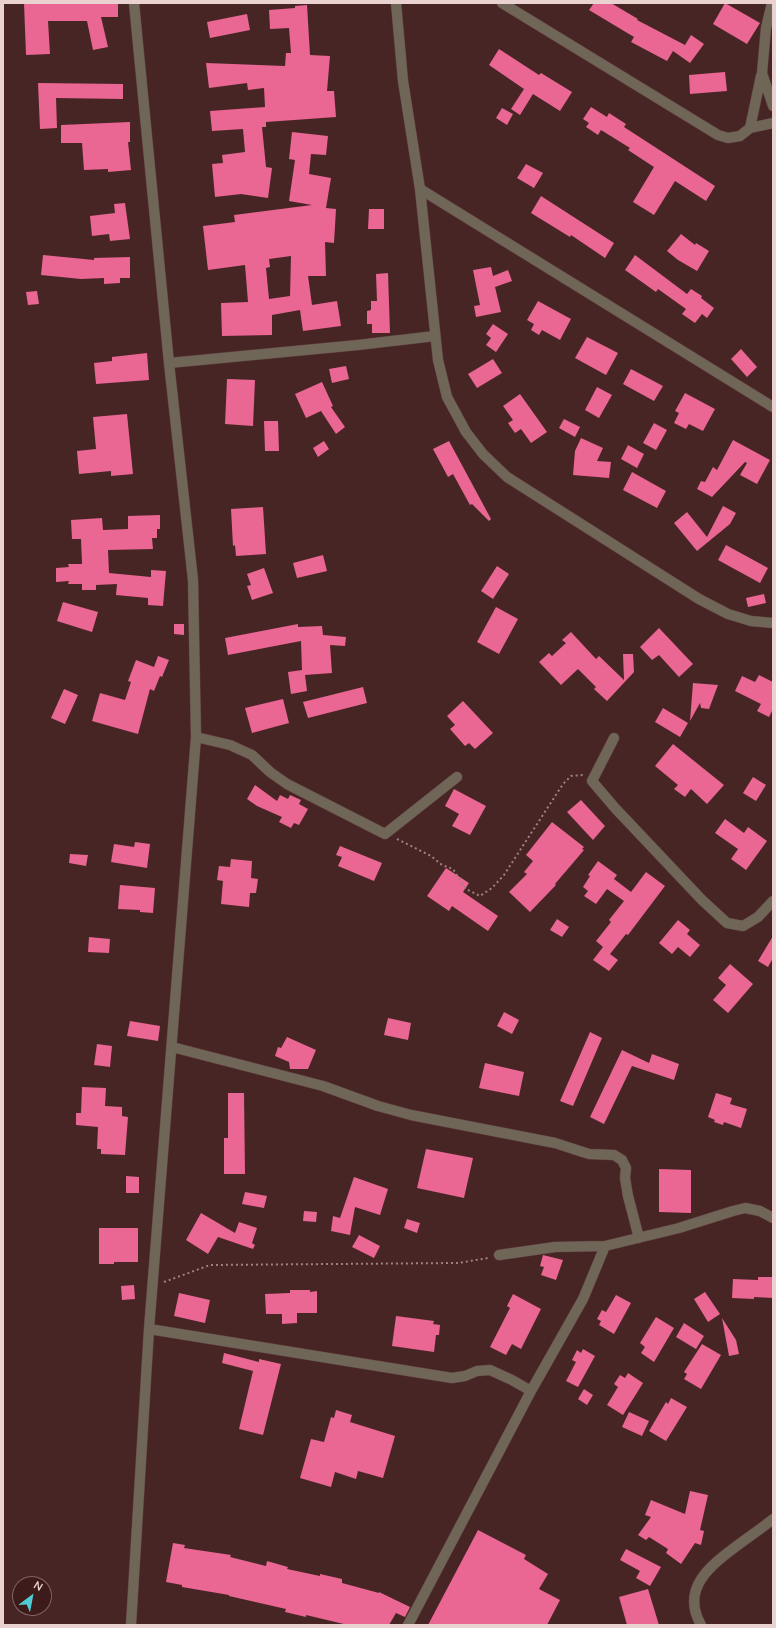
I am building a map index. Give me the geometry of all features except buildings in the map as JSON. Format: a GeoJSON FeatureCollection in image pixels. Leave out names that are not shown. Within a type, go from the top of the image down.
{"type":"FeatureCollection","features":[{"type":"Feature","properties":{"kind":"street"},"geometry":{"type":"LineString","coordinates":[[131,1625],[148,1329],[196,737],[193,580],[169,363],[134,3]]}},
{"type":"Feature","properties":{"kind":"street"},"geometry":{"type":"LineString","coordinates":[[396,3],[403,81],[420,189],[438,360],[447,397],[466,432],[484,454],[507,477],[699,599],[728,614],[751,621],[773,623]]}},
{"type":"Feature","properties":{"kind":"street"},"geometry":{"type":"LineString","coordinates":[[502,3],[718,135],[728,138],[740,136],[750,128],[773,123]]}},
{"type":"Feature","properties":{"kind":"street"},"geometry":{"type":"LineString","coordinates":[[750,128],[762,73],[766,28],[772,3]]}},
{"type":"Feature","properties":{"kind":"street"},"geometry":{"type":"LineString","coordinates":[[762,73],[773,106]]}},
{"type":"Feature","properties":{"kind":"street"},"geometry":{"type":"LineString","coordinates":[[420,189],[773,408]]}},
{"type":"Feature","properties":{"kind":"street"},"geometry":{"type":"LineString","coordinates":[[169,363],[435,336]]}},
{"type":"Feature","properties":{"kind":"street"},"geometry":{"type":"LineString","coordinates":[[196,737],[230,746],[252,755],[270,772],[287,784],[385,834],[457,777]]}},
{"type":"Feature","properties":{"kind":"street"},"geometry":{"type":"LineString","coordinates":[[614,738],[592,781],[615,808],[702,900],[727,923],[743,926],[758,917],[773,901]]}},
{"type":"Feature","properties":{"kind":"street"},"geometry":{"type":"LineString","coordinates":[[172,1047],[323,1086],[378,1106],[412,1115],[555,1144],[589,1154],[614,1155],[622,1160],[626,1168],[625,1178],[628,1196],[639,1238]]}},
{"type":"Feature","properties":{"kind":"street"},"geometry":{"type":"LineString","coordinates":[[499,1256],[555,1247],[606,1246],[679,1228],[745,1208],[760,1211],[773,1218]]}},
{"type":"Feature","properties":{"kind":"street"},"geometry":{"type":"LineString","coordinates":[[408,1625],[531,1391],[583,1299],[606,1246]]}},
{"type":"Feature","properties":{"kind":"street"},"geometry":{"type":"LineString","coordinates":[[148,1329],[452,1378],[465,1376],[477,1371],[490,1370],[507,1377],[531,1391]]}},
{"type":"Feature","properties":{"kind":"street"},"geometry":{"type":"LineString","coordinates":[[701,1625],[695,1615],[694,1597],[701,1578],[716,1561],[773,1519]]}},
{"type":"Feature","properties":{"kind":"path"},"geometry":{"type":"LineString","coordinates":[[385,834],[431,856],[442,865],[453,869],[466,889],[480,896],[492,888],[504,875],[555,796],[571,776],[582,775],[592,781]]}},
{"type":"Feature","properties":{"kind":"path"},"geometry":{"type":"LineString","coordinates":[[152,1286],[210,1265],[458,1263],[499,1256]]}}]}
